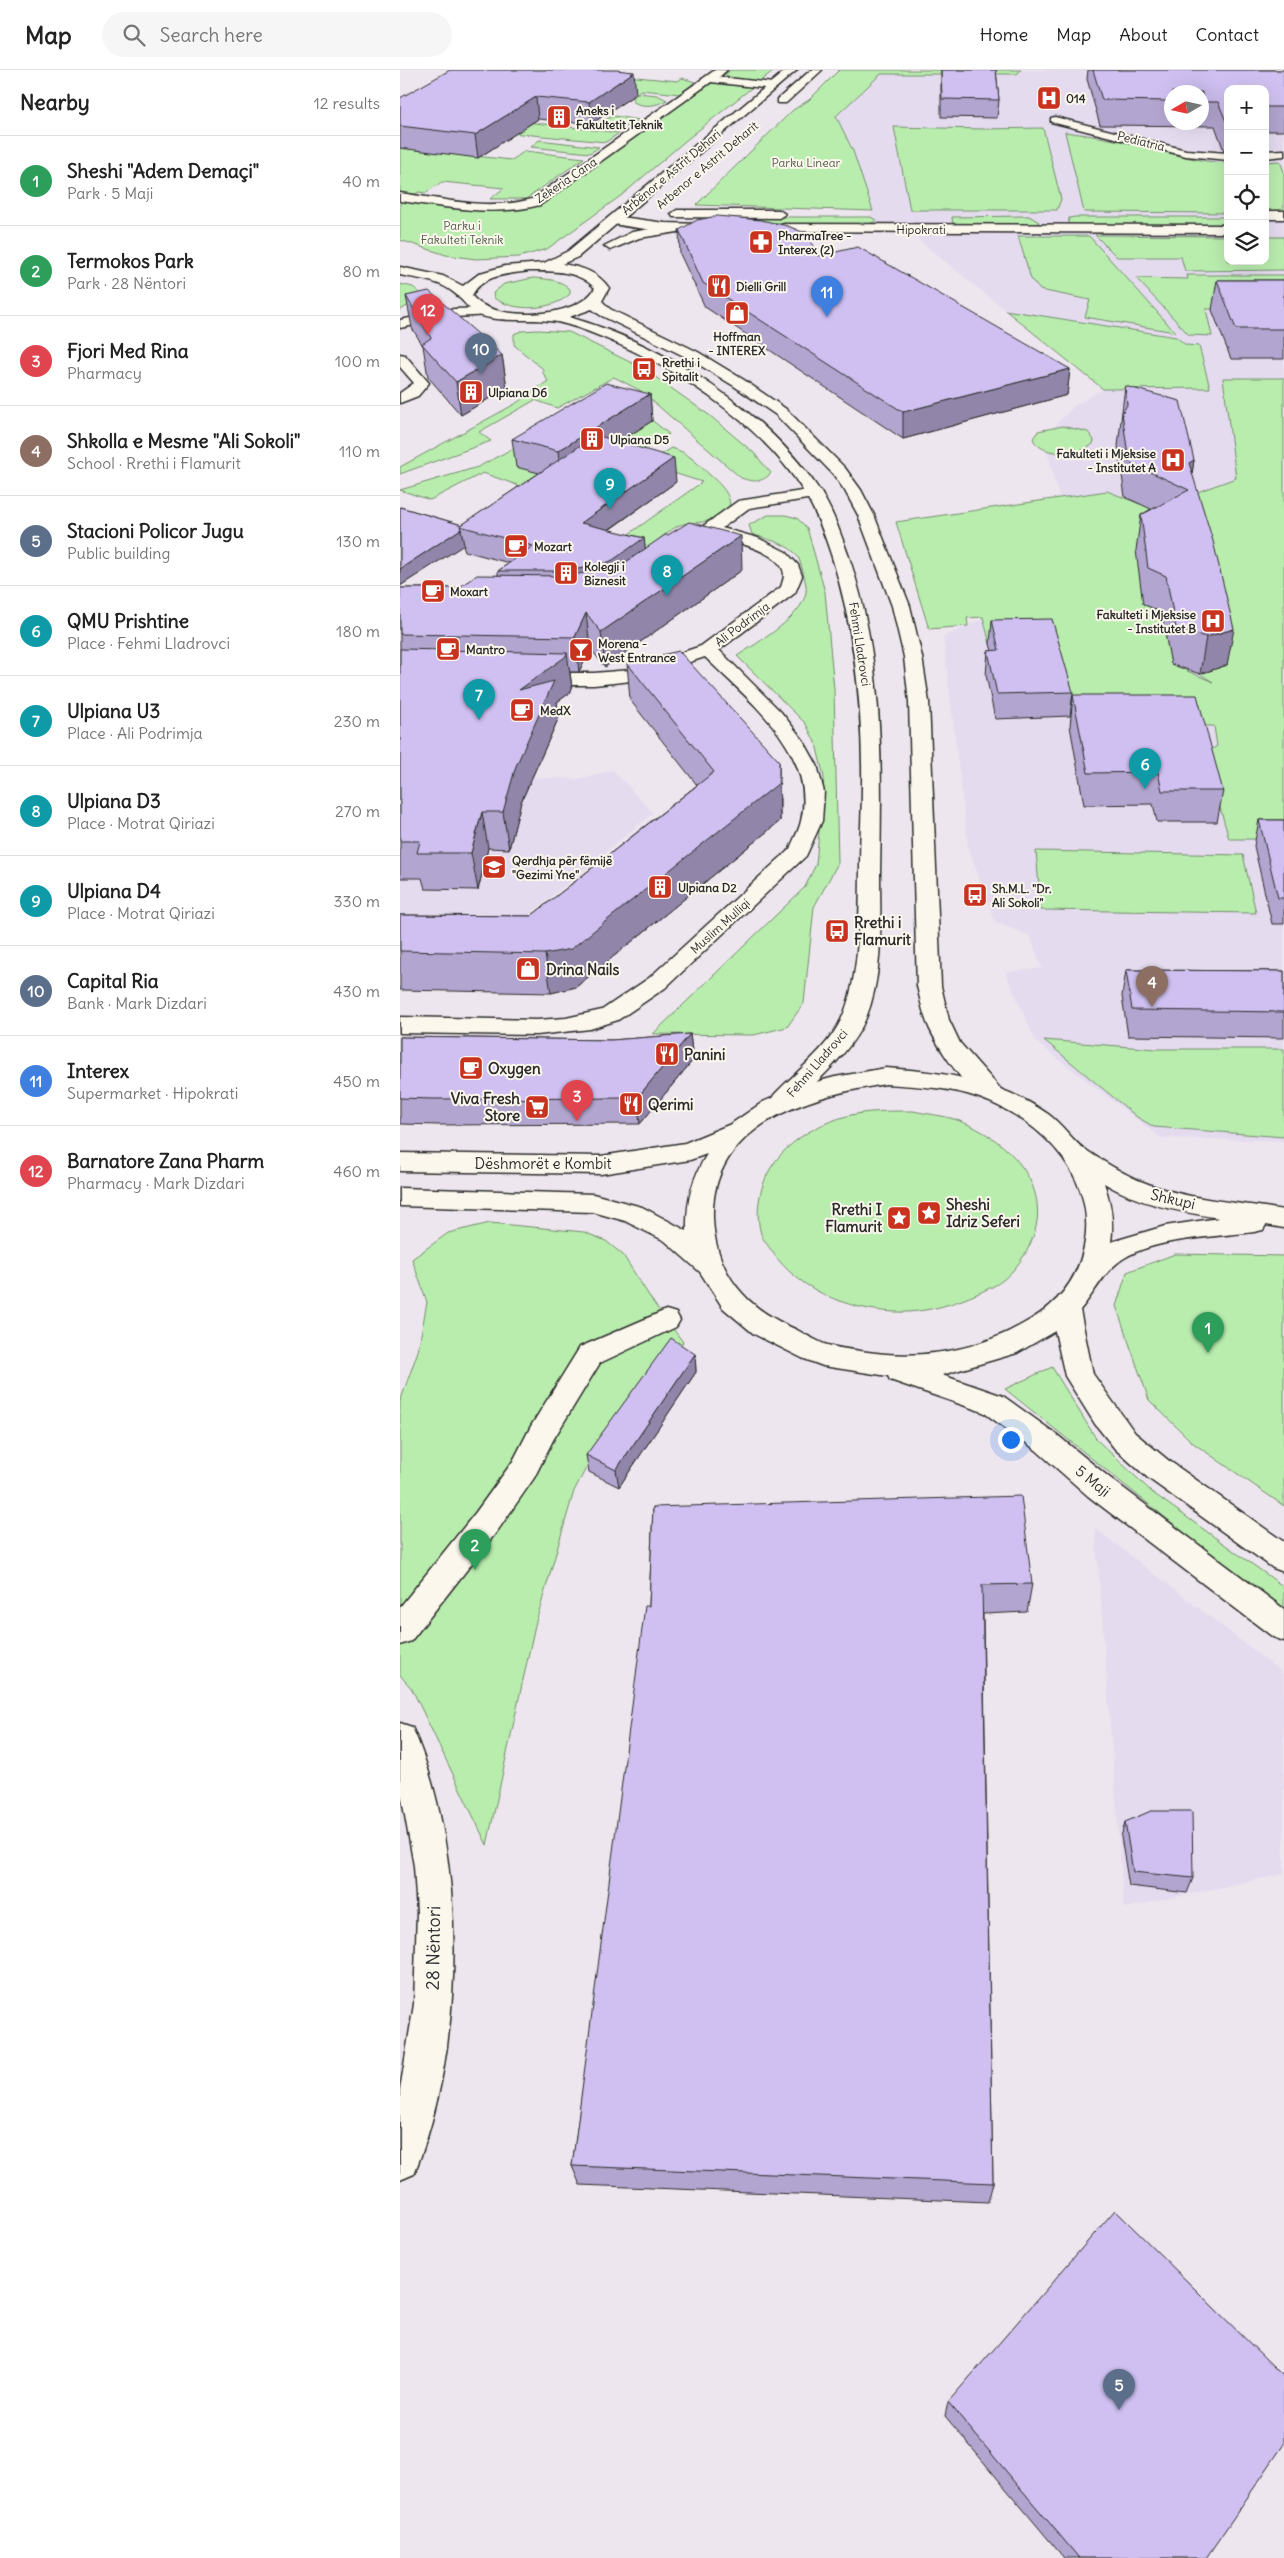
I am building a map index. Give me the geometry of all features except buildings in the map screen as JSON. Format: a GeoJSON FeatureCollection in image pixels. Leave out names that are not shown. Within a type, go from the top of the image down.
{"type":"FeatureCollection","features":[{"type":"Feature","properties":{"kind":"main road","name":"Zekeria Cana"},"geometry":{"type":"LineString","coordinates":[[400,197],[488,208],[517,207],[536,202],[722,70]]}},
{"type":"Feature","properties":{"kind":"main road","name":"Arbënor e Astrit Dehari"},"geometry":{"type":"LineString","coordinates":[[546,267],[572,254],[792,70]]}},
{"type":"Feature","properties":{"kind":"main road"},"geometry":{"type":"LineString","coordinates":[[771,110],[817,70]]}},
{"type":"Feature","properties":{"kind":"main road"},"geometry":{"type":"LineString","coordinates":[[709,79],[774,86]]}},
{"type":"Feature","properties":{"kind":"main road","name":"Pediatria"},"geometry":{"type":"LineString","coordinates":[[1055,120],[1186,153],[1224,157]]}},
{"type":"Feature","properties":{"kind":"main road"},"geometry":{"type":"LineString","coordinates":[[1269,155],[1283,156]]}},
{"type":"Feature","properties":{"kind":"main road"},"geometry":{"type":"LineString","coordinates":[[618,217],[649,214],[790,214]]}},
{"type":"Feature","properties":{"kind":"main road","name":"Arbënor e Astrit Dehari"},"geometry":{"type":"LineString","coordinates":[[594,265],[610,246],[649,214]]}},
{"type":"Feature","properties":{"kind":"main road"},"geometry":{"type":"LineString","coordinates":[[1269,215],[1284,215]]}},
{"type":"Feature","properties":{"kind":"main road"},"geometry":{"type":"LineString","coordinates":[[618,217],[637,223],[680,228],[713,228]]}},
{"type":"Feature","properties":{"kind":"main road"},"geometry":{"type":"LineString","coordinates":[[610,246],[636,235],[680,228]]}},
{"type":"Feature","properties":{"kind":"main road","name":"Hipokrati"},"geometry":{"type":"LineString","coordinates":[[741,228],[1224,229]]}},
{"type":"Feature","properties":{"kind":"main road"},"geometry":{"type":"LineString","coordinates":[[400,324],[469,311],[511,317],[547,316],[570,312],[595,301],[600,295],[602,288],[594,265],[578,271],[546,267],[502,271],[466,269]]}},
{"type":"Feature","properties":{"kind":"main road"},"geometry":{"type":"LineString","coordinates":[[400,271],[448,284],[459,289],[474,307],[486,312]]}},
{"type":"Feature","properties":{"kind":"main road"},"geometry":{"type":"LineString","coordinates":[[436,316],[465,297],[466,290],[473,282],[502,271]]}},
{"type":"Feature","properties":{"kind":"main road"},"geometry":{"type":"LineString","coordinates":[[595,301],[597,306],[605,312],[715,368],[781,412],[839,471],[853,490],[866,515],[901,606],[913,657],[919,702],[929,986],[933,1013],[945,1039],[965,1068],[993,1094]]}},
{"type":"Feature","properties":{"kind":"main road","name":"Fehmi Lladrovci"},"geometry":{"type":"LineString","coordinates":[[547,316],[572,320],[597,328],[645,352],[718,394],[768,437],[814,494],[846,571],[858,615],[865,661],[871,731],[872,802],[866,954],[862,989],[853,1020],[831,1049],[783,1101]]}},
{"type":"Feature","properties":{"kind":"main road"},"geometry":{"type":"LineString","coordinates":[[400,358],[422,383],[413,392],[400,400]]}},
{"type":"Feature","properties":{"kind":"main road"},"geometry":{"type":"LineString","coordinates":[[686,546],[738,508],[753,502],[814,494]]}},
{"type":"Feature","properties":{"kind":"main road","name":"Ali Podrimja"},"geometry":{"type":"LineString","coordinates":[[513,679],[594,679],[632,675],[708,650],[788,589],[794,580],[793,570],[787,560],[775,552],[710,530]]}},
{"type":"Feature","properties":{"kind":"main road","name":"Muslim Mulliqi"},"geometry":{"type":"LineString","coordinates":[[400,1025],[548,1026],[580,1023],[608,1016],[635,1000],[657,983],[798,852],[809,835],[814,814],[814,793],[810,773],[802,753],[771,714],[708,650]]}},
{"type":"Feature","properties":{"kind":"main road"},"geometry":{"type":"LineString","coordinates":[[400,1197],[593,1203],[633,1214],[674,1234],[708,1265],[729,1297],[762,1326],[822,1355],[884,1366],[950,1363],[1010,1345],[1040,1328],[1066,1307],[1081,1290],[1091,1272],[1101,1234],[1098,1197],[1076,1154],[1040,1120],[993,1094],[941,1080],[886,1076],[832,1083],[783,1101],[740,1130],[721,1151],[707,1175],[698,1209],[699,1237],[708,1265]]}},
{"type":"Feature","properties":{"kind":"main road","name":"Dëshmorët e Kombit"},"geometry":{"type":"LineString","coordinates":[[400,1162],[600,1165],[690,1151],[740,1130]]}},
{"type":"Feature","properties":{"kind":"main road","name":"Shkupi"},"geometry":{"type":"LineString","coordinates":[[1076,1154],[1132,1188],[1168,1200],[1281,1219]]}},
{"type":"Feature","properties":{"kind":"main road","name":"Shkupi"},"geometry":{"type":"LineString","coordinates":[[1091,1272],[1113,1252],[1170,1234],[1281,1219]]}},
{"type":"Feature","properties":{"kind":"main road"},"geometry":{"type":"LineString","coordinates":[[1066,1307],[1071,1344],[1079,1376],[1105,1416],[1125,1441],[1158,1469],[1284,1559]]}},
{"type":"Feature","properties":{"kind":"main road"},"geometry":{"type":"LineString","coordinates":[[400,1631],[487,1521],[524,1469],[541,1434],[590,1355],[666,1320]]}},
{"type":"Feature","properties":{"kind":"main road","name":"5 Maji"},"geometry":{"type":"LineString","coordinates":[[884,1366],[993,1404],[1046,1442],[1099,1487],[1284,1627]]}},
{"type":"Feature","properties":{"kind":"main road","name":"28 Nëntori"},"geometry":{"type":"LineString","coordinates":[[400,1738],[423,1804],[434,1882],[434,1972],[429,2032],[419,2090],[400,2160]]}},
{"type":"Feature","properties":{"kind":"shaded area"},"geometry":{"type":"Polygon","coordinates":[[[885,70],[1284,70],[1284,1141],[1161,1138],[1036,1042],[1005,972],[1042,968],[1030,936],[995,922],[968,847],[943,637],[1015,604],[1075,554],[1043,438],[1074,406],[1103,389],[916,238],[863,226],[873,211],[853,151],[836,116],[885,70]]]}},
{"type":"Feature","properties":{"kind":"shaded area","name":"Qerdhja për fëmijë \"Gezimi Yne\""},"geometry":{"type":"Polygon","coordinates":[[[613,770],[653,813],[517,925],[400,921],[400,772],[578,779],[613,770]]]}},
{"type":"Feature","properties":{"kind":"shaded area"},"geometry":{"type":"Polygon","coordinates":[[[1095,1528],[1284,1674],[1284,1874],[1124,1908],[1095,1528]]]}},
{"type":"Feature","properties":{"kind":"green space"},"geometry":{"type":"Polygon","coordinates":[[[492,70],[564,70],[678,81],[682,78],[695,82],[680,94],[641,90],[637,93],[657,95],[667,100],[654,105],[640,105],[632,101],[636,93],[541,84],[492,70]]]}},
{"type":"Feature","properties":{"kind":"green space","name":"Parku i Fakulteti Teknik"},"geometry":{"type":"Polygon","coordinates":[[[731,70],[774,70],[685,141],[622,195],[547,249],[519,257],[476,259],[446,255],[400,240],[400,199],[499,211],[531,207],[731,70]]]}},
{"type":"Feature","properties":{"kind":"green space","name":"Parku Linear"},"geometry":{"type":"Polygon","coordinates":[[[839,70],[1021,70],[1017,74],[881,74],[836,116],[853,151],[873,211],[696,205],[793,110],[809,100],[839,70]]]}},
{"type":"Feature","properties":{"kind":"green space"},"geometry":{"type":"Polygon","coordinates":[[[614,116],[639,120],[628,126],[616,128],[591,125],[614,116]]]}},
{"type":"Feature","properties":{"kind":"green space"},"geometry":{"type":"Polygon","coordinates":[[[527,122],[619,133],[606,142],[511,133],[527,122]]]}},
{"type":"Feature","properties":{"kind":"green space"},"geometry":{"type":"Polygon","coordinates":[[[894,127],[1043,128],[1061,199],[1057,210],[910,210],[894,127]]]}},
{"type":"Feature","properties":{"kind":"green space"},"geometry":{"type":"Polygon","coordinates":[[[1065,132],[1119,141],[1193,159],[1224,163],[1224,213],[1084,212],[1065,132]]]}},
{"type":"Feature","properties":{"kind":"green space"},"geometry":{"type":"Polygon","coordinates":[[[539,140],[599,147],[590,153],[531,147],[539,140]]]}},
{"type":"Feature","properties":{"kind":"green space"},"geometry":{"type":"Polygon","coordinates":[[[400,148],[512,160],[525,151],[584,158],[526,199],[490,199],[504,188],[442,182],[425,193],[419,192],[414,195],[400,194],[400,148]]]}},
{"type":"Feature","properties":{"kind":"green space"},"geometry":{"type":"Polygon","coordinates":[[[1280,161],[1284,172],[1284,213],[1269,213],[1269,162],[1280,161]]]}},
{"type":"Feature","properties":{"kind":"green space"},"geometry":{"type":"Polygon","coordinates":[[[1029,216],[1039,222],[1035,225],[953,226],[952,217],[1029,216]]]}},
{"type":"Feature","properties":{"kind":"green space"},"geometry":{"type":"Polygon","coordinates":[[[705,217],[871,217],[877,221],[863,226],[704,225],[705,217]]]}},
{"type":"Feature","properties":{"kind":"green space"},"geometry":{"type":"Polygon","coordinates":[[[1224,217],[1224,227],[1071,226],[1068,224],[1069,218],[1224,217]]]}},
{"type":"Feature","properties":{"kind":"green space"},"geometry":{"type":"Polygon","coordinates":[[[1095,235],[1224,236],[1224,265],[1269,265],[1269,237],[1284,237],[1284,270],[1185,271],[1181,257],[1117,257],[1095,235]]]}},
{"type":"Feature","properties":{"kind":"green space"},"geometry":{"type":"Polygon","coordinates":[[[1018,236],[1089,236],[1175,332],[1085,317],[1090,300],[1040,290],[1031,279],[1018,236]]]}},
{"type":"Feature","properties":{"kind":"green space"},"geometry":{"type":"Polygon","coordinates":[[[1187,275],[1284,275],[1284,303],[1254,309],[1206,309],[1212,336],[1189,335],[1136,278],[1188,279],[1187,275]]]}},
{"type":"Feature","properties":{"kind":"green space"},"geometry":{"type":"Polygon","coordinates":[[[533,278],[562,283],[570,289],[570,294],[553,304],[533,308],[512,306],[494,298],[493,293],[504,284],[533,278]]]}},
{"type":"Feature","properties":{"kind":"green space"},"geometry":{"type":"Polygon","coordinates":[[[400,284],[413,287],[421,294],[417,301],[400,310],[400,284]]]}},
{"type":"Feature","properties":{"kind":"green space"},"geometry":{"type":"Polygon","coordinates":[[[1005,310],[1176,337],[1186,345],[1199,346],[1210,388],[1103,389],[1005,310]]]}},
{"type":"Feature","properties":{"kind":"green space"},"geometry":{"type":"Polygon","coordinates":[[[521,331],[569,332],[644,369],[709,415],[754,453],[771,473],[764,479],[757,481],[741,478],[641,391],[614,377],[557,408],[535,400],[479,432],[491,441],[400,474],[400,467],[515,404],[548,381],[543,373],[543,369],[514,345],[514,334],[521,331]]]}},
{"type":"Feature","properties":{"kind":"green space"},"geometry":{"type":"Polygon","coordinates":[[[1223,378],[1284,378],[1284,839],[1229,839],[1205,754],[1217,746],[1214,726],[1090,726],[1070,716],[1050,643],[990,644],[983,617],[967,618],[968,626],[929,629],[896,522],[1107,491],[1140,504],[1189,495],[1236,478],[1223,378]],[[1207,577],[1143,604],[1161,612],[1171,664],[1213,682],[1200,674],[1227,665],[1207,577]]]}},
{"type":"Feature","properties":{"kind":"green space"},"geometry":{"type":"Polygon","coordinates":[[[602,401],[644,414],[669,434],[601,475],[522,498],[517,485],[483,473],[430,500],[400,490],[478,467],[602,401]]]}},
{"type":"Feature","properties":{"kind":"green space"},"geometry":{"type":"Polygon","coordinates":[[[1063,426],[1088,432],[1094,440],[1093,444],[1079,451],[1061,453],[1044,449],[1037,445],[1033,439],[1038,431],[1063,426]]]}},
{"type":"Feature","properties":{"kind":"green space"},"geometry":{"type":"Polygon","coordinates":[[[671,448],[682,452],[692,459],[725,490],[729,503],[728,509],[723,514],[703,522],[689,523],[674,528],[625,567],[612,546],[702,482],[658,468],[544,527],[671,448]]]}},
{"type":"Feature","properties":{"kind":"green space"},"geometry":{"type":"Polygon","coordinates":[[[768,515],[785,515],[797,518],[807,528],[825,592],[834,689],[838,863],[814,907],[804,1003],[787,1027],[754,1035],[653,1034],[805,887],[816,864],[824,777],[816,744],[806,724],[737,656],[767,637],[788,620],[797,611],[806,592],[806,584],[796,554],[779,543],[752,534],[749,525],[768,515]]]}},
{"type":"Feature","properties":{"kind":"green space"},"geometry":{"type":"Polygon","coordinates":[[[1036,851],[1243,855],[1256,913],[1041,910],[1036,851]]]}},
{"type":"Feature","properties":{"kind":"green space"},"geometry":{"type":"Polygon","coordinates":[[[1044,1040],[1156,1049],[1284,1049],[1284,1137],[1154,1127],[1137,1117],[1044,1040]]]}},
{"type":"Feature","properties":{"kind":"green space"},"geometry":{"type":"Polygon","coordinates":[[[913,1111],[954,1119],[991,1137],[1007,1150],[1021,1166],[1031,1183],[1037,1201],[1037,1221],[1031,1242],[1015,1268],[1004,1279],[992,1287],[952,1304],[919,1311],[889,1312],[851,1305],[832,1298],[797,1278],[783,1265],[761,1234],[758,1214],[760,1194],[764,1182],[771,1167],[781,1154],[807,1133],[823,1125],[855,1114],[913,1111]]]}},
{"type":"Feature","properties":{"kind":"green space"},"geometry":{"type":"Polygon","coordinates":[[[490,1223],[584,1232],[606,1241],[623,1255],[655,1305],[683,1342],[603,1436],[574,1491],[535,1625],[487,1845],[412,1689],[400,1675],[400,1402],[418,1351],[427,1302],[412,1259],[448,1233],[490,1223]]]}},
{"type":"Feature","properties":{"kind":"green space"},"geometry":{"type":"Polygon","coordinates":[[[1175,1254],[1284,1256],[1284,1506],[1193,1443],[1149,1400],[1116,1306],[1127,1272],[1175,1254]]]}},
{"type":"Feature","properties":{"kind":"green space"},"geometry":{"type":"Polygon","coordinates":[[[1052,1367],[1097,1440],[1153,1493],[1284,1587],[1284,1610],[1242,1579],[1005,1389],[1052,1367]]]}},
{"type":"Feature","properties":{"kind":"place","name":"014"},"geometry":{"type":"Point","coordinates":[1049,98]}},
{"type":"Feature","properties":{"kind":"place","name":"Aneks i Fakultetit Teknik"},"geometry":{"type":"Point","coordinates":[559,117]}},
{"type":"Feature","properties":{"kind":"place","name":"PharmaTree - Interex (2)"},"geometry":{"type":"Point","coordinates":[761,242]}},
{"type":"Feature","properties":{"kind":"place","name":"Dielli Grill"},"geometry":{"type":"Point","coordinates":[719,286]}},
{"type":"Feature","properties":{"kind":"place","name":"Hoffman - INTEREX"},"geometry":{"type":"Point","coordinates":[737,313]}},
{"type":"Feature","properties":{"kind":"place","name":"Interex"},"geometry":{"type":"Point","coordinates":[827,317]}},
{"type":"Feature","properties":{"kind":"place","name":"Barnatore Zana Pharm"},"geometry":{"type":"Point","coordinates":[428,335]}},
{"type":"Feature","properties":{"kind":"place","name":"Rrethi i Spitalit"},"geometry":{"type":"Point","coordinates":[644,369]}},
{"type":"Feature","properties":{"kind":"place","name":"Capital Ria"},"geometry":{"type":"Point","coordinates":[481,374]}},
{"type":"Feature","properties":{"kind":"place","name":"Ulpiana D6"},"geometry":{"type":"Point","coordinates":[471,392]}},
{"type":"Feature","properties":{"kind":"place","name":"Ulpiana D5"},"geometry":{"type":"Point","coordinates":[592,439]}},
{"type":"Feature","properties":{"kind":"place","name":"Fakulteti i Mjeksise - Institutet A"},"geometry":{"type":"Point","coordinates":[1173,460]}},
{"type":"Feature","properties":{"kind":"place","name":"Ulpiana D4"},"geometry":{"type":"Point","coordinates":[610,509]}},
{"type":"Feature","properties":{"kind":"place","name":"Mozart"},"geometry":{"type":"Point","coordinates":[516,546]}},
{"type":"Feature","properties":{"kind":"place","name":"Kolegji i Biznesit"},"geometry":{"type":"Point","coordinates":[566,573]}},
{"type":"Feature","properties":{"kind":"place","name":"Moxart"},"geometry":{"type":"Point","coordinates":[433,591]}},
{"type":"Feature","properties":{"kind":"place","name":"Ulpiana D3"},"geometry":{"type":"Point","coordinates":[667,596]}},
{"type":"Feature","properties":{"kind":"place","name":"Fakulteti i Mjeksise - Institutet B"},"geometry":{"type":"Point","coordinates":[1213,621]}},
{"type":"Feature","properties":{"kind":"place","name":"Mantro"},"geometry":{"type":"Point","coordinates":[448,649]}},
{"type":"Feature","properties":{"kind":"place","name":"Morena - West Entrance"},"geometry":{"type":"Point","coordinates":[581,650]}},
{"type":"Feature","properties":{"kind":"place","name":"MedX"},"geometry":{"type":"Point","coordinates":[522,710]}},
{"type":"Feature","properties":{"kind":"place","name":"Ulpiana U3"},"geometry":{"type":"Point","coordinates":[479,720]}},
{"type":"Feature","properties":{"kind":"place","name":"QMU Prishtine"},"geometry":{"type":"Point","coordinates":[1145,789]}},
{"type":"Feature","properties":{"kind":"place","name":"Qerdhja për fëmijë \"Gezimi Yne\""},"geometry":{"type":"Point","coordinates":[494,867]}},
{"type":"Feature","properties":{"kind":"place","name":"Ulpiana D2"},"geometry":{"type":"Point","coordinates":[660,887]}},
{"type":"Feature","properties":{"kind":"place","name":"Sh.M.L. \"Dr. Ali Sokoli\""},"geometry":{"type":"Point","coordinates":[975,895]}},
{"type":"Feature","properties":{"kind":"place","name":"Rrethi i Flamurit"},"geometry":{"type":"Point","coordinates":[837,931]}},
{"type":"Feature","properties":{"kind":"place","name":"Drina Nails"},"geometry":{"type":"Point","coordinates":[528,969]}},
{"type":"Feature","properties":{"kind":"place","name":"Shkolla e Mesme \"Ali Sokoli\""},"geometry":{"type":"Point","coordinates":[1152,1007]}},
{"type":"Feature","properties":{"kind":"place","name":"Panini"},"geometry":{"type":"Point","coordinates":[667,1054]}},
{"type":"Feature","properties":{"kind":"place","name":"Oxygen"},"geometry":{"type":"Point","coordinates":[471,1068]}},
{"type":"Feature","properties":{"kind":"place","name":"Qerimi"},"geometry":{"type":"Point","coordinates":[631,1104]}},
{"type":"Feature","properties":{"kind":"place","name":"Viva Fresh Store"},"geometry":{"type":"Point","coordinates":[537,1107]}},
{"type":"Feature","properties":{"kind":"place","name":"Fjori Med Rina"},"geometry":{"type":"Point","coordinates":[577,1121]}},
{"type":"Feature","properties":{"kind":"place","name":"Sheshi Idriz Seferi"},"geometry":{"type":"Point","coordinates":[929,1213]}},
{"type":"Feature","properties":{"kind":"place","name":"Rrethi I Flamurit"},"geometry":{"type":"Point","coordinates":[899,1218]}},
{"type":"Feature","properties":{"kind":"place","name":"Sheshi \"Adem Demaçi\""},"geometry":{"type":"Point","coordinates":[1208,1353]}},
{"type":"Feature","properties":{"kind":"place","name":"Termokos Park"},"geometry":{"type":"Point","coordinates":[475,1570]}},
{"type":"Feature","properties":{"kind":"place","name":"Stacioni Policor Jugu"},"geometry":{"type":"Point","coordinates":[1119,2410]}}]}
